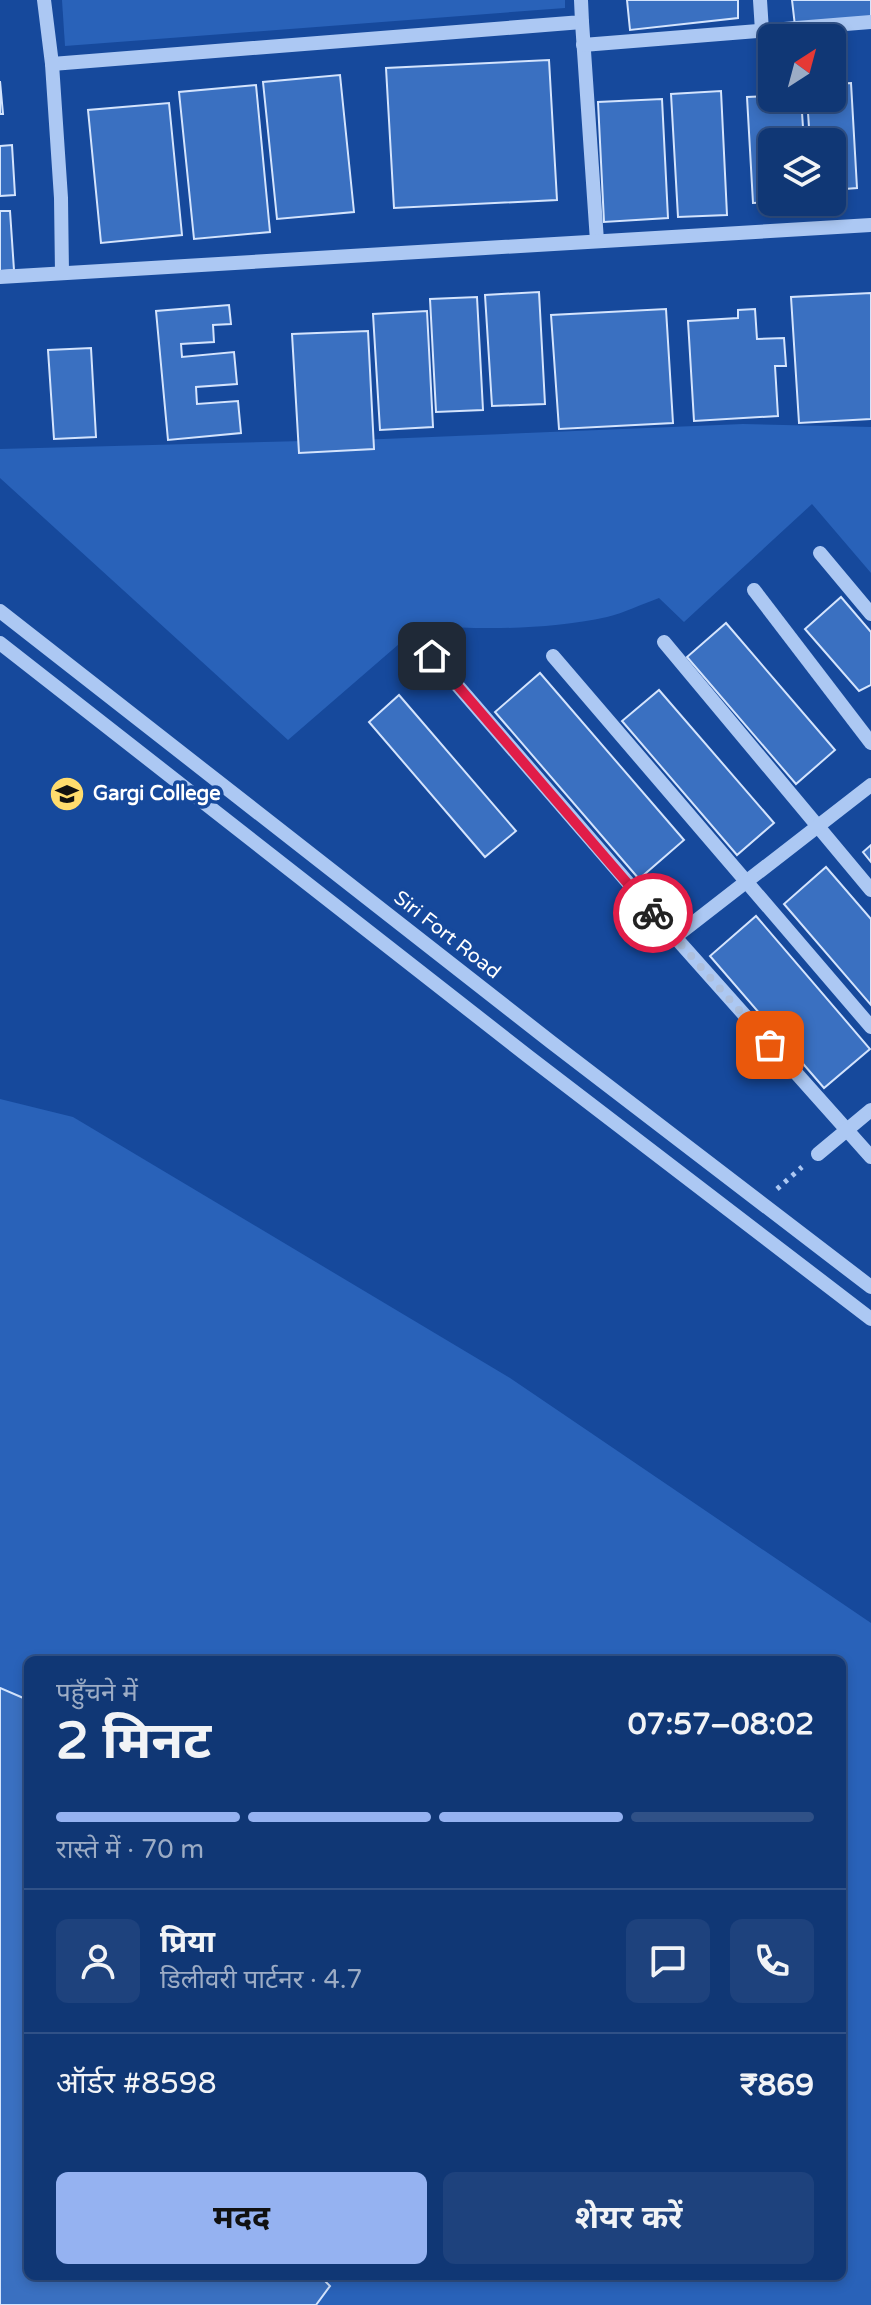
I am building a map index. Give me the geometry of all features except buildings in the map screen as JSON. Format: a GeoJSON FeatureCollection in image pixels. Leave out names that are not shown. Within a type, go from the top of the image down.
{"type":"FeatureCollection","features":[{"type":"Feature","properties":{"kind":"street"},"geometry":{"type":"LineString","coordinates":[[44,0],[52,64],[61,198],[62,273]]}},
{"type":"Feature","properties":{"kind":"street"},"geometry":{"type":"LineString","coordinates":[[581,0],[597,241]]}},
{"type":"Feature","properties":{"kind":"street"},"geometry":{"type":"LineString","coordinates":[[760,0],[762,24]]}},
{"type":"Feature","properties":{"kind":"street"},"geometry":{"type":"LineString","coordinates":[[52,64],[582,22]]}},
{"type":"Feature","properties":{"kind":"street"},"geometry":{"type":"LineString","coordinates":[[846,24],[871,22]]}},
{"type":"Feature","properties":{"kind":"street"},"geometry":{"type":"LineString","coordinates":[[583,45],[758,31]]}},
{"type":"Feature","properties":{"kind":"street"},"geometry":{"type":"LineString","coordinates":[[0,277],[871,225]]}},
{"type":"Feature","properties":{"kind":"street"},"geometry":{"type":"LineString","coordinates":[[820,553],[871,614]]}},
{"type":"Feature","properties":{"kind":"street"},"geometry":{"type":"LineString","coordinates":[[754,590],[871,743]]}},
{"type":"Feature","properties":{"kind":"street","name":"Siri Fort Road"},"geometry":{"type":"LineString","coordinates":[[0,611],[871,1287]]}},
{"type":"Feature","properties":{"kind":"street"},"geometry":{"type":"LineString","coordinates":[[664,642],[871,890]]}},
{"type":"Feature","properties":{"kind":"street"},"geometry":{"type":"LineString","coordinates":[[0,643],[529,1057],[871,1319]]}},
{"type":"Feature","properties":{"kind":"street"},"geometry":{"type":"LineString","coordinates":[[432,656],[675,937],[871,1157]]}},
{"type":"Feature","properties":{"kind":"street"},"geometry":{"type":"LineString","coordinates":[[553,656],[871,1027]]}},
{"type":"Feature","properties":{"kind":"street"},"geometry":{"type":"LineString","coordinates":[[675,937],[871,785]]}},
{"type":"Feature","properties":{"kind":"street"},"geometry":{"type":"LineString","coordinates":[[818,1154],[871,1110]]}},
{"type":"Feature","properties":{"kind":"path"},"geometry":{"type":"LineString","coordinates":[[761,1202],[818,1154]]}},
{"type":"Feature","properties":{"kind":"shaded area"},"geometry":{"type":"Polygon","coordinates":[[[62,0],[565,0],[565,8],[65,46],[62,0]]]}},
{"type":"Feature","properties":{"kind":"shaded area"},"geometry":{"type":"Polygon","coordinates":[[[743,424],[871,427],[871,573],[812,504],[684,622],[659,598],[613,615],[538,627],[421,625],[288,740],[0,478],[0,449],[383,439],[743,424]]]}},
{"type":"Feature","properties":{"kind":"shaded area"},"geometry":{"type":"Polygon","coordinates":[[[0,1099],[73,1117],[510,1378],[871,1623],[871,2305],[0,2305],[0,1099]]]}},
{"type":"Feature","properties":{"kind":"way so far"},"geometry":{"type":"LineString","coordinates":[[653,913],[770,1045]]}},
{"type":"Feature","properties":{"kind":"place","name":"Gargi College"},"geometry":{"type":"Point","coordinates":[67,794]}},
{"type":"Feature","properties":{"kind":"route"},"geometry":{"type":"LineString","coordinates":[[432,656],[653,913]]}}]}
